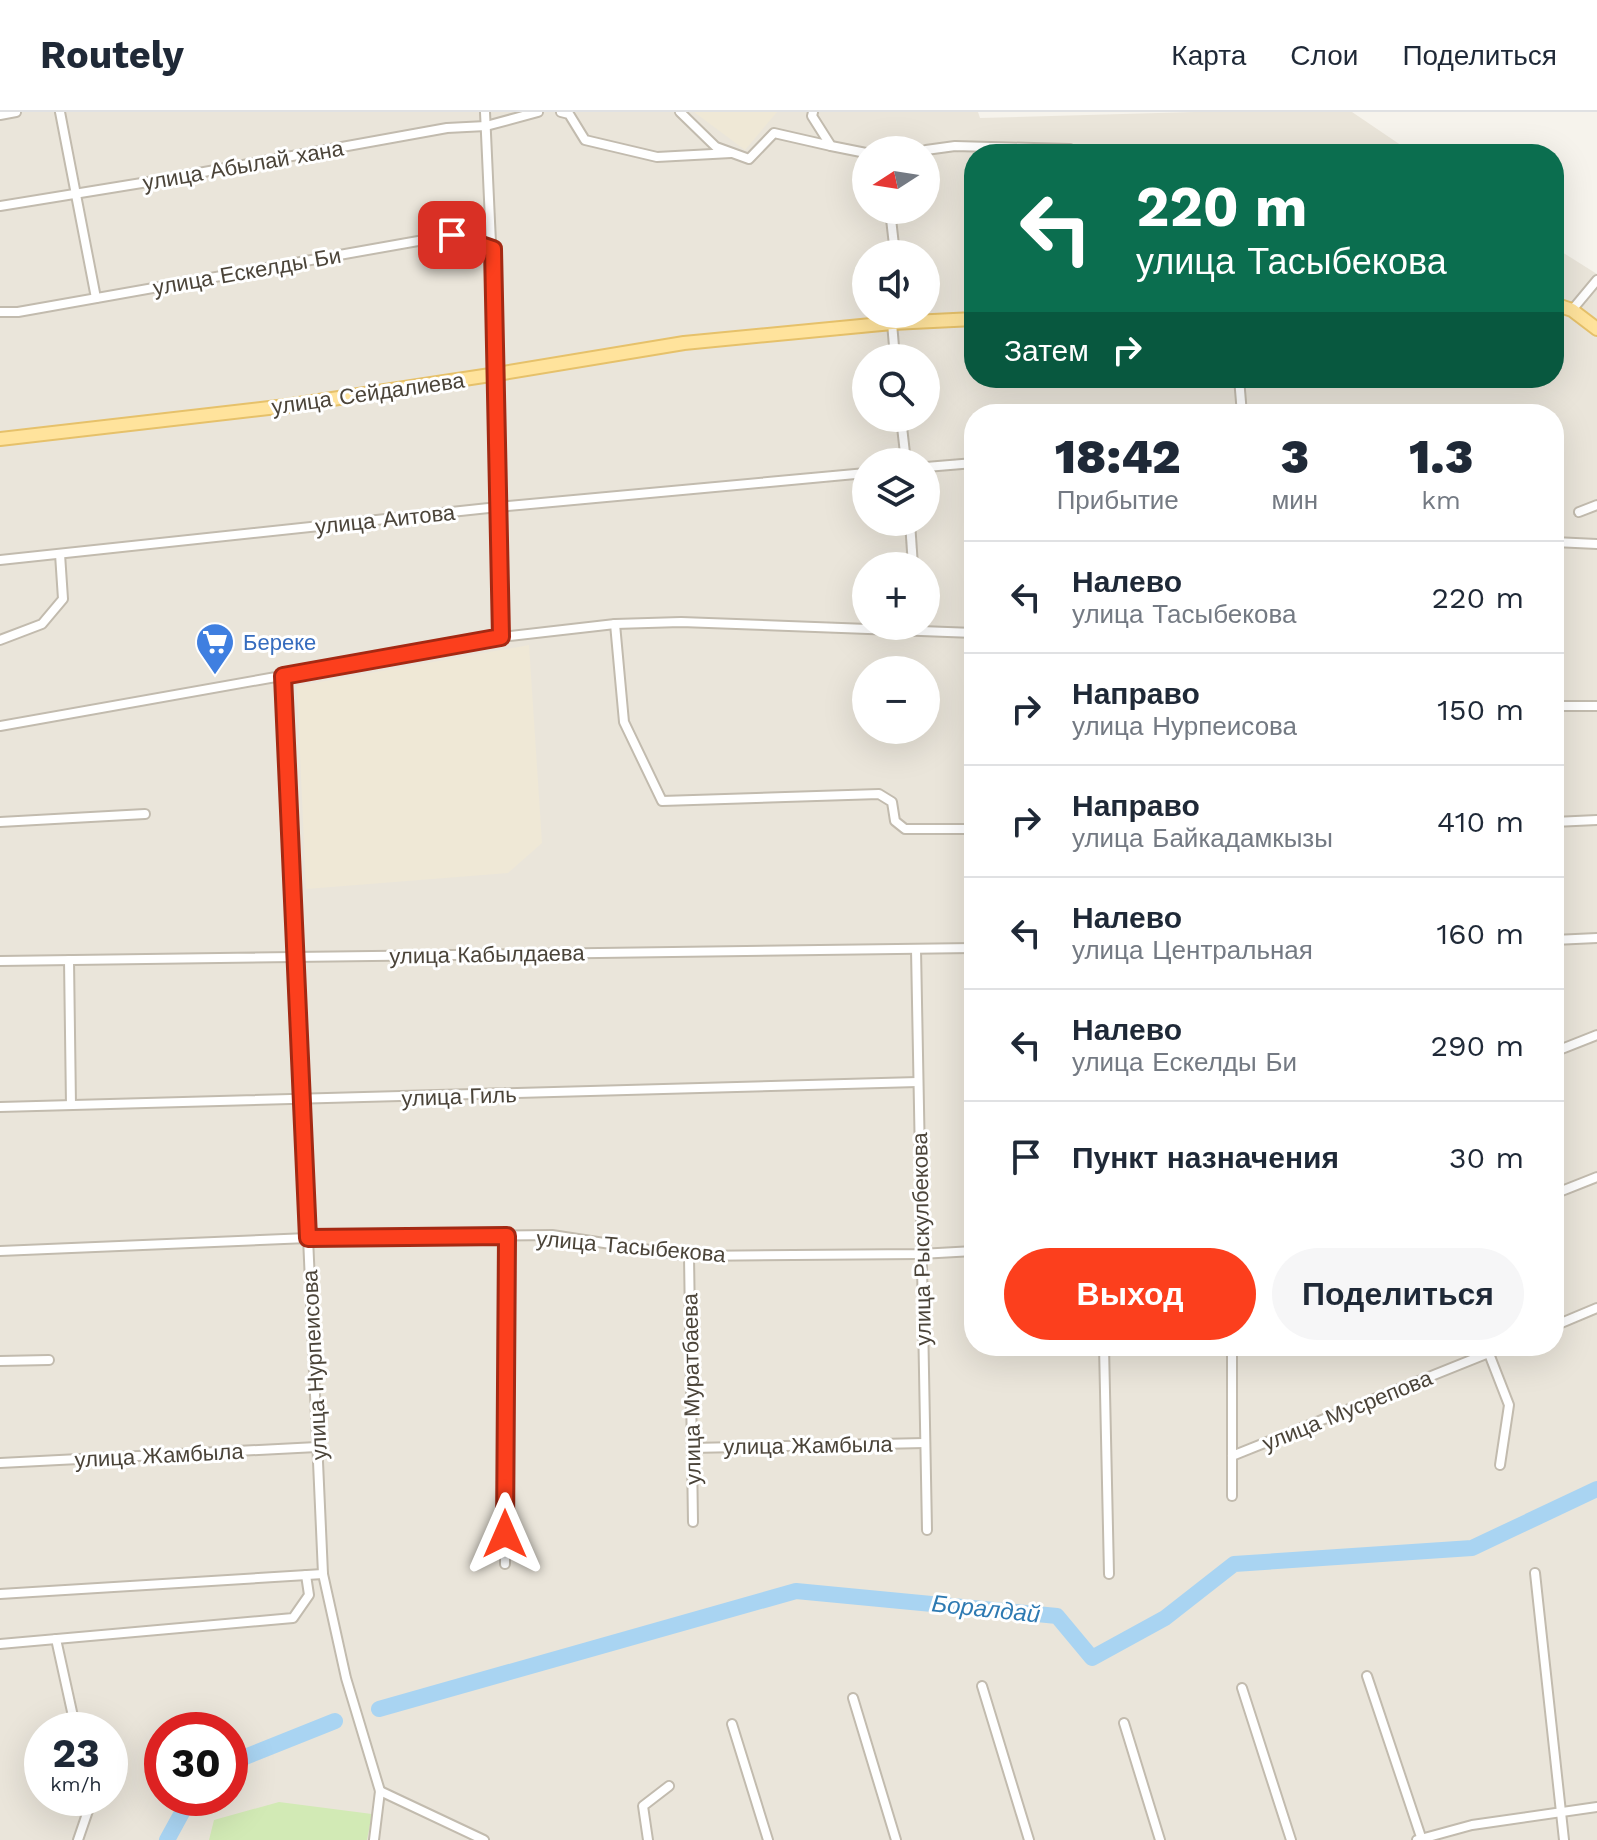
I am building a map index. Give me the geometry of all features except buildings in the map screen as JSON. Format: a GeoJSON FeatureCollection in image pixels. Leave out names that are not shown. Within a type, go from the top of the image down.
{"type":"FeatureCollection","features":[{"type":"Feature","properties":{"kind":"main road"},"geometry":{"type":"LineString","coordinates":[[1564,307],[1597,329]]}},
{"type":"Feature","properties":{"kind":"main road","name":"улица Сейдалиева"},"geometry":{"type":"LineString","coordinates":[[940,319],[964,319]]}},
{"type":"Feature","properties":{"kind":"main road","name":"улица Сейдалиева"},"geometry":{"type":"LineString","coordinates":[[0,439],[286,406],[684,343],[852,325]]}},
{"type":"Feature","properties":{"kind":"street"},"geometry":{"type":"LineString","coordinates":[[0,115],[16,112]]}},
{"type":"Feature","properties":{"kind":"street"},"geometry":{"type":"LineString","coordinates":[[60,112],[96,298]]}},
{"type":"Feature","properties":{"kind":"street"},"geometry":{"type":"LineString","coordinates":[[485,112],[497,374],[501,637]]}},
{"type":"Feature","properties":{"kind":"street","name":"улица Абылай хана"},"geometry":{"type":"LineString","coordinates":[[0,206],[447,128],[486,126],[538,112]]}},
{"type":"Feature","properties":{"kind":"street"},"geometry":{"type":"LineString","coordinates":[[561,112],[569,114],[585,140],[657,157],[731,153]]}},
{"type":"Feature","properties":{"kind":"street"},"geometry":{"type":"LineString","coordinates":[[680,112],[716,147],[749,159],[774,133],[852,150]]}},
{"type":"Feature","properties":{"kind":"street"},"geometry":{"type":"LineString","coordinates":[[813,112],[812,116],[831,146]]}},
{"type":"Feature","properties":{"kind":"street"},"geometry":{"type":"LineString","coordinates":[[940,148],[964,146]]}},
{"type":"Feature","properties":{"kind":"street","name":"улица Ескелды Би"},"geometry":{"type":"LineString","coordinates":[[0,312],[18,312],[452,235],[493,249]]}},
{"type":"Feature","properties":{"kind":"street"},"geometry":{"type":"LineString","coordinates":[[1572,310],[1597,280]]}},
{"type":"Feature","properties":{"kind":"street"},"geometry":{"type":"LineString","coordinates":[[940,466],[964,464]]}},
{"type":"Feature","properties":{"kind":"street","name":"улица Аитова"},"geometry":{"type":"LineString","coordinates":[[0,560],[498,507],[852,474]]}},
{"type":"Feature","properties":{"kind":"street"},"geometry":{"type":"LineString","coordinates":[[1579,512],[1597,505]]}},
{"type":"Feature","properties":{"kind":"street"},"geometry":{"type":"LineString","coordinates":[[1564,542],[1597,544]]}},
{"type":"Feature","properties":{"kind":"street"},"geometry":{"type":"LineString","coordinates":[[0,640],[42,624],[63,599],[60,554]]}},
{"type":"Feature","properties":{"kind":"street"},"geometry":{"type":"LineString","coordinates":[[0,726],[501,637],[615,624],[681,622],[852,627]]}},
{"type":"Feature","properties":{"kind":"street"},"geometry":{"type":"LineString","coordinates":[[615,624],[624,722],[662,801],[879,794],[892,802],[895,821],[905,829],[964,829]]}},
{"type":"Feature","properties":{"kind":"street"},"geometry":{"type":"LineString","coordinates":[[940,631],[964,632]]}},
{"type":"Feature","properties":{"kind":"street","name":"улица Нурпеисова"},"geometry":{"type":"LineString","coordinates":[[283,676],[323,1574],[346,1678],[380,1791]]}},
{"type":"Feature","properties":{"kind":"street"},"geometry":{"type":"LineString","coordinates":[[1564,706],[1597,706]]}},
{"type":"Feature","properties":{"kind":"street"},"geometry":{"type":"LineString","coordinates":[[0,822],[145,814]]}},
{"type":"Feature","properties":{"kind":"street"},"geometry":{"type":"LineString","coordinates":[[1564,822],[1597,820]]}},
{"type":"Feature","properties":{"kind":"street"},"geometry":{"type":"LineString","coordinates":[[1564,940],[1597,938]]}},
{"type":"Feature","properties":{"kind":"street","name":"улица Кабылдаева"},"geometry":{"type":"LineString","coordinates":[[0,961],[964,948]]}},
{"type":"Feature","properties":{"kind":"street","name":"улица Рыскулбекова"},"geometry":{"type":"LineString","coordinates":[[916,949],[927,1530]]}},
{"type":"Feature","properties":{"kind":"street"},"geometry":{"type":"LineString","coordinates":[[69,960],[71,1105]]}},
{"type":"Feature","properties":{"kind":"street"},"geometry":{"type":"LineString","coordinates":[[1564,1048],[1597,1035]]}},
{"type":"Feature","properties":{"kind":"street","name":"улица Гиль"},"geometry":{"type":"LineString","coordinates":[[0,1107],[918,1082]]}},
{"type":"Feature","properties":{"kind":"street"},"geometry":{"type":"LineString","coordinates":[[1564,1190],[1597,1177]]}},
{"type":"Feature","properties":{"kind":"street","name":"улица Тасыбекова"},"geometry":{"type":"LineString","coordinates":[[0,1251],[308,1238],[552,1235],[689,1256],[964,1252]]}},
{"type":"Feature","properties":{"kind":"street"},"geometry":{"type":"LineString","coordinates":[[505,1564],[507,1236]]}},
{"type":"Feature","properties":{"kind":"street","name":"улица Муратбаева"},"geometry":{"type":"LineString","coordinates":[[689,1256],[693,1522]]}},
{"type":"Feature","properties":{"kind":"street"},"geometry":{"type":"LineString","coordinates":[[1564,1322],[1597,1308]]}},
{"type":"Feature","properties":{"kind":"street"},"geometry":{"type":"LineString","coordinates":[[1104,1356],[1109,1574]]}},
{"type":"Feature","properties":{"kind":"street"},"geometry":{"type":"LineString","coordinates":[[1232,1356],[1232,1496]]}},
{"type":"Feature","properties":{"kind":"street","name":"улица Мусрепова"},"geometry":{"type":"LineString","coordinates":[[1232,1456],[1474,1356]]}},
{"type":"Feature","properties":{"kind":"street"},"geometry":{"type":"LineString","coordinates":[[1490,1356],[1509,1405],[1500,1465]]}},
{"type":"Feature","properties":{"kind":"street"},"geometry":{"type":"LineString","coordinates":[[0,1361],[49,1360]]}},
{"type":"Feature","properties":{"kind":"street","name":"улица Жамбыла"},"geometry":{"type":"LineString","coordinates":[[691,1448],[925,1443]]}},
{"type":"Feature","properties":{"kind":"street","name":"улица Жамбыла"},"geometry":{"type":"LineString","coordinates":[[0,1463],[317,1447]]}},
{"type":"Feature","properties":{"kind":"street"},"geometry":{"type":"LineString","coordinates":[[1535,1573],[1564,1840]]}},
{"type":"Feature","properties":{"kind":"street"},"geometry":{"type":"LineString","coordinates":[[0,1594],[323,1574]]}},
{"type":"Feature","properties":{"kind":"street"},"geometry":{"type":"LineString","coordinates":[[0,1644],[293,1618],[309,1595],[306,1575]]}},
{"type":"Feature","properties":{"kind":"street"},"geometry":{"type":"LineString","coordinates":[[56,1639],[72,1712]]}},
{"type":"Feature","properties":{"kind":"street"},"geometry":{"type":"LineString","coordinates":[[1367,1676],[1420,1840],[1472,1825],[1597,1807]]}},
{"type":"Feature","properties":{"kind":"street"},"geometry":{"type":"LineString","coordinates":[[982,1686],[1029,1840]]}},
{"type":"Feature","properties":{"kind":"street"},"geometry":{"type":"LineString","coordinates":[[1242,1688],[1291,1840]]}},
{"type":"Feature","properties":{"kind":"street"},"geometry":{"type":"LineString","coordinates":[[853,1698],[896,1840]]}},
{"type":"Feature","properties":{"kind":"street"},"geometry":{"type":"LineString","coordinates":[[1124,1723],[1160,1840]]}},
{"type":"Feature","properties":{"kind":"street"},"geometry":{"type":"LineString","coordinates":[[732,1724],[768,1840]]}},
{"type":"Feature","properties":{"kind":"street"},"geometry":{"type":"LineString","coordinates":[[648,1840],[643,1806],[669,1786]]}},
{"type":"Feature","properties":{"kind":"street"},"geometry":{"type":"LineString","coordinates":[[374,1840],[380,1791],[484,1840]]}},
{"type":"Feature","properties":{"kind":"street"},"geometry":{"type":"LineString","coordinates":[[78,1840],[86,1816]]}},
{"type":"Feature","properties":{"kind":"shaded area"},"geometry":{"type":"Polygon","coordinates":[[[0,112],[978,112],[980,118],[1194,112],[1352,112],[1399,144],[964,144],[964,388],[1564,388],[1564,253],[1597,274],[1597,1840],[0,1840],[0,112]]]}},
{"type":"Feature","properties":{"kind":"shaded area"},"geometry":{"type":"Polygon","coordinates":[[[694,112],[777,112],[745,150],[694,112]]]}},
{"type":"Feature","properties":{"kind":"shaded area"},"geometry":{"type":"Polygon","coordinates":[[[529,645],[542,843],[508,873],[306,889],[297,686],[529,645]]]}},
{"type":"Feature","properties":{"kind":"green space"},"geometry":{"type":"Polygon","coordinates":[[[279,1802],[372,1814],[367,1840],[209,1840],[214,1820],[248,1816],[248,1811],[279,1802]]]}},
{"type":"Feature","properties":{"kind":"waterway","name":"Боралдай"},"geometry":{"type":"LineString","coordinates":[[379,1709],[796,1591],[1057,1616],[1092,1658],[1165,1618],[1234,1564],[1472,1548],[1597,1489]]}},
{"type":"Feature","properties":{"kind":"waterway"},"geometry":{"type":"LineString","coordinates":[[248,1756],[335,1721]]}},
{"type":"Feature","properties":{"kind":"waterway"},"geometry":{"type":"LineString","coordinates":[[167,1840],[180,1816]]}},
{"type":"Feature","properties":{"kind":"place","name":"Береке"},"geometry":{"type":"Point","coordinates":[215,676]}},
{"type":"Feature","properties":{"kind":"route"},"geometry":{"type":"LineString","coordinates":[[452,235],[493,249],[501,637],[283,676],[308,1238],[507,1236],[505,1534]]}}]}
